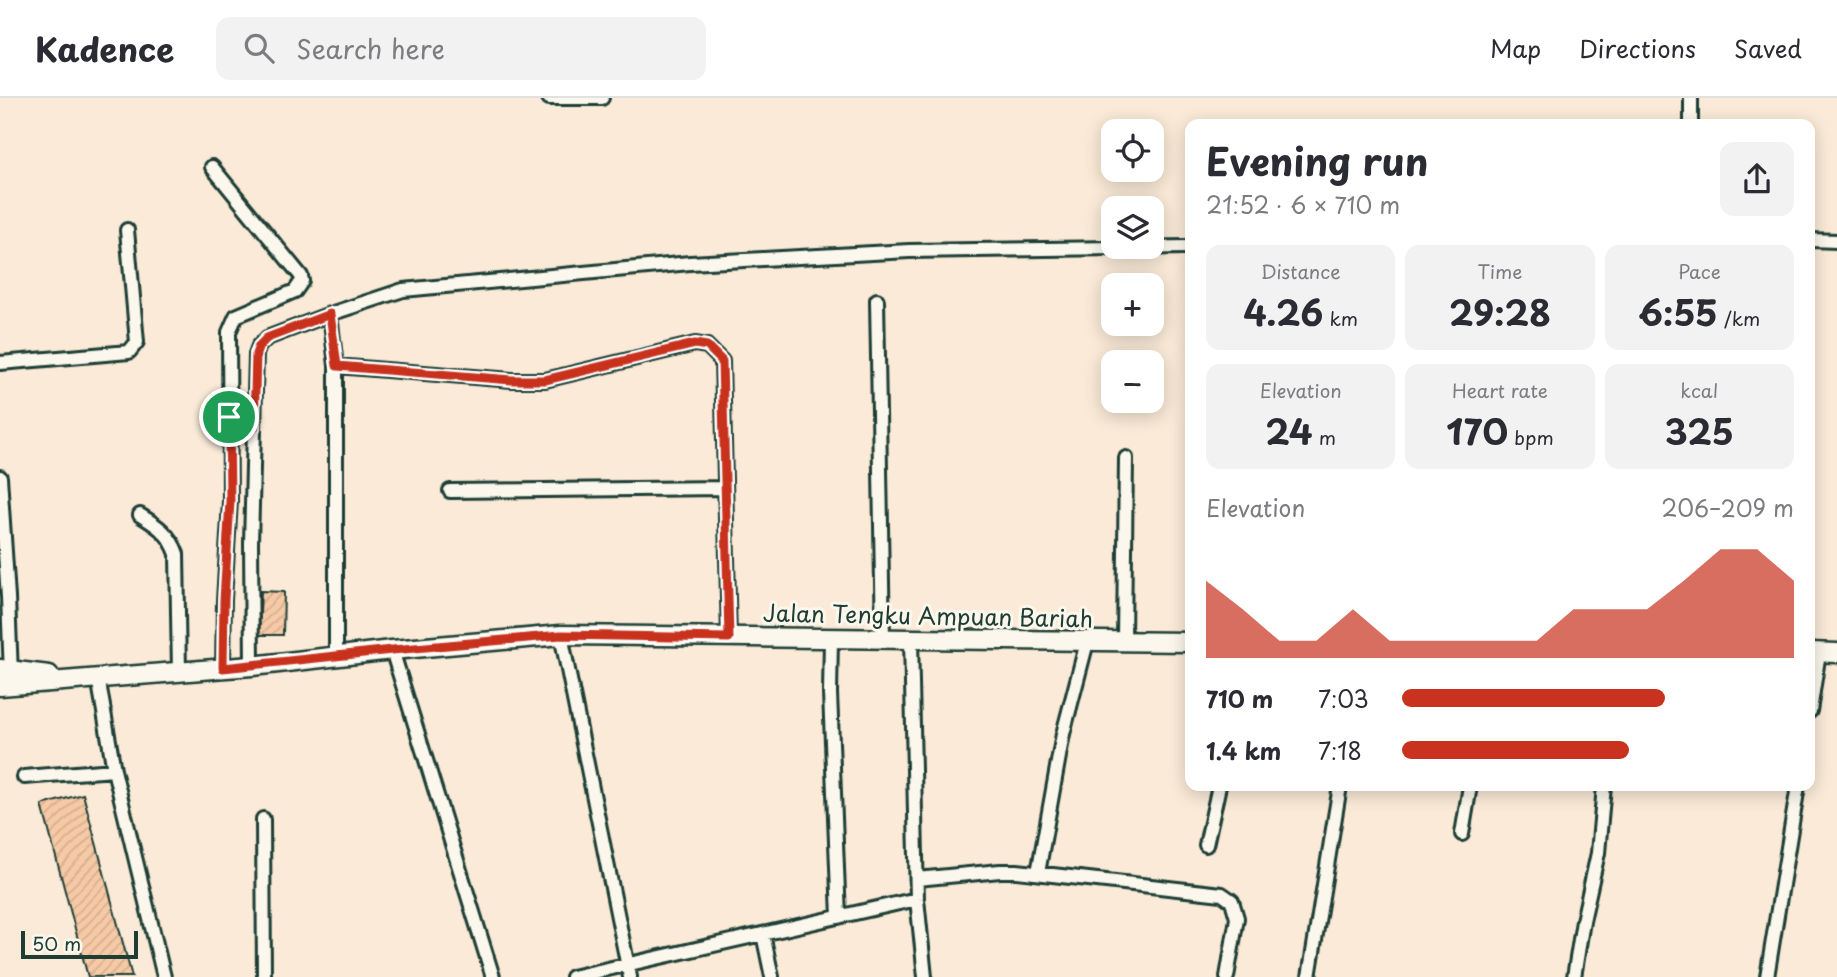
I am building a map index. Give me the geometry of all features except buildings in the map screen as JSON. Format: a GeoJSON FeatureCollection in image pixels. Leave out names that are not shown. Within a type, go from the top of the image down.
{"type":"FeatureCollection","features":[{"type":"Feature","properties":{"kind":"main road","name":"Jalan Tengku Ampuan Bariah"},"geometry":{"type":"LineString","coordinates":[[5,678],[89,678],[179,672],[561,635],[1185,642]]}},
{"type":"Feature","properties":{"kind":"street"},"geometry":{"type":"LineString","coordinates":[[549,98],[602,98]]}},
{"type":"Feature","properties":{"kind":"street"},"geometry":{"type":"LineString","coordinates":[[1691,119],[1692,98]]}},
{"type":"Feature","properties":{"kind":"street"},"geometry":{"type":"LineString","coordinates":[[212,166],[301,276],[302,281],[295,291],[244,312],[233,320],[229,340],[230,501],[223,668]]}},
{"type":"Feature","properties":{"kind":"street"},"geometry":{"type":"LineString","coordinates":[[0,363],[129,352],[134,348],[136,342],[127,230]]}},
{"type":"Feature","properties":{"kind":"street"},"geometry":{"type":"LineString","coordinates":[[1815,240],[1837,242]]}},
{"type":"Feature","properties":{"kind":"street"},"geometry":{"type":"LineString","coordinates":[[252,666],[251,542],[256,354],[267,338],[403,290],[690,263],[909,251],[1185,247]]}},
{"type":"Feature","properties":{"kind":"street"},"geometry":{"type":"LineString","coordinates":[[877,300],[883,639]]}},
{"type":"Feature","properties":{"kind":"street"},"geometry":{"type":"LineString","coordinates":[[330,314],[337,366],[336,656]]}},
{"type":"Feature","properties":{"kind":"street"},"geometry":{"type":"LineString","coordinates":[[337,366],[512,380],[545,380],[695,344],[707,346],[722,361],[729,638]]}},
{"type":"Feature","properties":{"kind":"street"},"geometry":{"type":"LineString","coordinates":[[229,417],[254,428]]}},
{"type":"Feature","properties":{"kind":"street"},"geometry":{"type":"LineString","coordinates":[[1124,642],[1126,458]]}},
{"type":"Feature","properties":{"kind":"street"},"geometry":{"type":"LineString","coordinates":[[0,477],[5,678]]}},
{"type":"Feature","properties":{"kind":"street"},"geometry":{"type":"LineString","coordinates":[[450,491],[724,488]]}},
{"type":"Feature","properties":{"kind":"street"},"geometry":{"type":"LineString","coordinates":[[140,515],[166,532],[173,541],[177,554],[179,672]]}},
{"type":"Feature","properties":{"kind":"street"},"geometry":{"type":"LineString","coordinates":[[561,635],[629,971]]}},
{"type":"Feature","properties":{"kind":"street"},"geometry":{"type":"LineString","coordinates":[[831,639],[830,693],[839,917]]}},
{"type":"Feature","properties":{"kind":"street"},"geometry":{"type":"LineString","coordinates":[[911,640],[917,899],[925,977]]}},
{"type":"Feature","properties":{"kind":"street"},"geometry":{"type":"LineString","coordinates":[[1038,873],[1063,734],[1087,642]]}},
{"type":"Feature","properties":{"kind":"street"},"geometry":{"type":"LineString","coordinates":[[392,650],[493,977]]}},
{"type":"Feature","properties":{"kind":"street"},"geometry":{"type":"LineString","coordinates":[[1815,687],[1822,653]]}},
{"type":"Feature","properties":{"kind":"street"},"geometry":{"type":"LineString","coordinates":[[89,678],[164,977]]}},
{"type":"Feature","properties":{"kind":"street"},"geometry":{"type":"LineString","coordinates":[[24,777],[114,770]]}},
{"type":"Feature","properties":{"kind":"street"},"geometry":{"type":"LineString","coordinates":[[1206,845],[1218,791]]}},
{"type":"Feature","properties":{"kind":"street"},"geometry":{"type":"LineString","coordinates":[[1309,977],[1339,791]]}},
{"type":"Feature","properties":{"kind":"street"},"geometry":{"type":"LineString","coordinates":[[1462,834],[1469,791]]}},
{"type":"Feature","properties":{"kind":"street"},"geometry":{"type":"LineString","coordinates":[[1574,977],[1598,853],[1604,791]]}},
{"type":"Feature","properties":{"kind":"street"},"geometry":{"type":"LineString","coordinates":[[1767,977],[1797,791]]}},
{"type":"Feature","properties":{"kind":"street"},"geometry":{"type":"LineString","coordinates":[[262,819],[264,977]]}},
{"type":"Feature","properties":{"kind":"street"},"geometry":{"type":"LineString","coordinates":[[917,879],[1000,871],[1222,894],[1232,901],[1237,918],[1227,977]]}},
{"type":"Feature","properties":{"kind":"street"},"geometry":{"type":"LineString","coordinates":[[572,977],[629,971],[763,934],[917,899]]}},
{"type":"Feature","properties":{"kind":"street"},"geometry":{"type":"LineString","coordinates":[[763,934],[772,977]]}},
{"type":"Feature","properties":{"kind":"route"},"geometry":{"type":"LineString","coordinates":[[330,314],[337,366],[512,380],[545,380],[695,344],[707,346],[722,361],[729,638],[561,635],[223,668],[230,501],[229,417],[254,428],[256,354],[259,346],[267,338],[330,314]]}}]}
